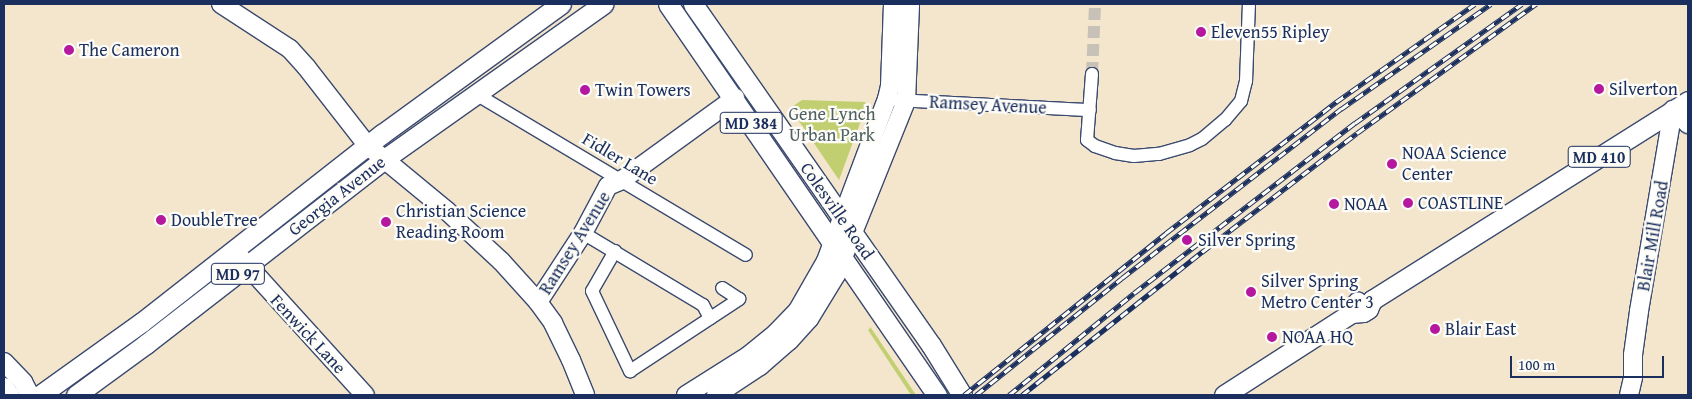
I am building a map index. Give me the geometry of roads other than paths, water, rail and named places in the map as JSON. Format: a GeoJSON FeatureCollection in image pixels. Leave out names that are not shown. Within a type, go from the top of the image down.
{"type":"FeatureCollection","features":[{"type":"Feature","properties":{"kind":"main road","name":"Georgia Avenue"},"geometry":{"type":"LineString","coordinates":[[40,395],[138,325],[232,249],[367,145],[562,4]]}},
{"type":"Feature","properties":{"kind":"main road","name":"Georgia Avenue"},"geometry":{"type":"LineString","coordinates":[[76,395],[247,266],[383,160],[604,4]]}},
{"type":"Feature","properties":{"kind":"main road","name":"Colesville Road"},"geometry":{"type":"LineString","coordinates":[[668,4],[735,98],[937,395]]}},
{"type":"Feature","properties":{"kind":"main road","name":"Colesville Road"},"geometry":{"type":"LineString","coordinates":[[693,4],[931,345],[962,395]]}},
{"type":"Feature","properties":{"kind":"main road","name":"MD 97"},"geometry":{"type":"LineString","coordinates":[[441,118],[450,103],[495,68],[493,54]]}},
{"type":"Feature","properties":{"kind":"main road","name":"MD 410"},"geometry":{"type":"LineString","coordinates":[[1224,395],[1351,313],[1357,302],[1364,298],[1372,300],[1681,105]]}},
{"type":"Feature","properties":{"kind":"street"},"geometry":{"type":"LineString","coordinates":[[221,4],[241,9],[290,50],[307,68],[367,145],[383,160],[398,169],[501,261],[538,302],[557,330],[585,395]]}},
{"type":"Feature","properties":{"kind":"street"},"geometry":{"type":"LineString","coordinates":[[716,395],[760,366],[809,320],[827,294],[838,251],[842,217],[887,99],[890,86],[893,4]]}},
{"type":"Feature","properties":{"kind":"street"},"geometry":{"type":"LineString","coordinates":[[689,395],[748,356],[776,333],[798,310],[810,290],[853,233],[906,101],[910,4]]}},
{"type":"Feature","properties":{"kind":"street"},"geometry":{"type":"LineString","coordinates":[[1092,74],[1087,140],[1095,146],[1115,153],[1134,156],[1175,151],[1196,142],[1225,120],[1241,100],[1246,81],[1249,4]]}},
{"type":"Feature","properties":{"kind":"street","name":"Fidler Lane"},"geometry":{"type":"LineString","coordinates":[[476,94],[746,255]]}},
{"type":"Feature","properties":{"kind":"street","name":"Ramsey Avenue"},"geometry":{"type":"LineString","coordinates":[[538,302],[583,233],[608,186],[622,180],[735,98]]}},
{"type":"Feature","properties":{"kind":"street","name":"Ramsey Avenue"},"geometry":{"type":"LineString","coordinates":[[887,99],[1090,110]]}},
{"type":"Feature","properties":{"kind":"street"},"geometry":{"type":"LineString","coordinates":[[1681,105],[1688,124]]}},
{"type":"Feature","properties":{"kind":"street","name":"Blair Mill Road"},"geometry":{"type":"LineString","coordinates":[[1629,395],[1624,375],[1633,362],[1681,105]]}},
{"type":"Feature","properties":{"kind":"street"},"geometry":{"type":"LineString","coordinates":[[583,233],[703,305],[710,318]]}},
{"type":"Feature","properties":{"kind":"street","name":"Fenwick Lane"},"geometry":{"type":"LineString","coordinates":[[232,249],[365,395]]}},
{"type":"Feature","properties":{"kind":"street"},"geometry":{"type":"LineString","coordinates":[[615,251],[592,291],[630,371],[739,299],[722,288]]}},
{"type":"Feature","properties":{"kind":"street"},"geometry":{"type":"LineString","coordinates":[[4,362],[23,382],[30,395]]}},
{"type":"Feature","properties":{"kind":"street"},"geometry":{"type":"LineString","coordinates":[[4,388],[10,395]]}},
{"type":"Feature","properties":{"kind":"tunnel"},"geometry":{"type":"LineString","coordinates":[[1092,74],[1095,4]]}},
{"type":"Feature","properties":{"kind":"railway"},"geometry":{"type":"LineString","coordinates":[[964,395],[1166,233],[1336,102],[1475,4]]}},
{"type":"Feature","properties":{"kind":"railway"},"geometry":{"type":"LineString","coordinates":[[976,395],[1122,278],[1341,109],[1491,4]]}},
{"type":"Feature","properties":{"kind":"railway"},"geometry":{"type":"LineString","coordinates":[[1009,395],[1134,293],[1355,123],[1522,4]]}},
{"type":"Feature","properties":{"kind":"railway"},"geometry":{"type":"LineString","coordinates":[[1022,395],[1202,252],[1357,133],[1536,4]]}},
{"type":"Feature","properties":{"kind":"place","name":"Eleven55 Ripley"},"geometry":{"type":"Point","coordinates":[1201,32]}},
{"type":"Feature","properties":{"kind":"place","name":"The Cameron"},"geometry":{"type":"Point","coordinates":[69,50]}},
{"type":"Feature","properties":{"kind":"place","name":"Silverton"},"geometry":{"type":"Point","coordinates":[1599,89]}},
{"type":"Feature","properties":{"kind":"place","name":"Twin Towers"},"geometry":{"type":"Point","coordinates":[585,90]}},
{"type":"Feature","properties":{"kind":"place","name":"NOAA Science Center"},"geometry":{"type":"Point","coordinates":[1392,164]}},
{"type":"Feature","properties":{"kind":"place","name":"COASTLINE"},"geometry":{"type":"Point","coordinates":[1408,203]}},
{"type":"Feature","properties":{"kind":"place","name":"NOAA"},"geometry":{"type":"Point","coordinates":[1334,204]}},
{"type":"Feature","properties":{"kind":"place","name":"DoubleTree"},"geometry":{"type":"Point","coordinates":[161,220]}},
{"type":"Feature","properties":{"kind":"place","name":"Christian Science Reading Room"},"geometry":{"type":"Point","coordinates":[386,222]}},
{"type":"Feature","properties":{"kind":"place","name":"Silver Spring"},"geometry":{"type":"Point","coordinates":[1187,240]}},
{"type":"Feature","properties":{"kind":"place","name":"Silver Spring Metro Center 3"},"geometry":{"type":"Point","coordinates":[1251,292]}},
{"type":"Feature","properties":{"kind":"place","name":"Blair East"},"geometry":{"type":"Point","coordinates":[1435,329]}},
{"type":"Feature","properties":{"kind":"place","name":"NOAA HQ"},"geometry":{"type":"Point","coordinates":[1272,337]}},
{"type":"Feature","properties":{"kind":"park label","name":"Gene Lynch Urban Park"},"geometry":{"type":"Point","coordinates":[832,125]}}]}
